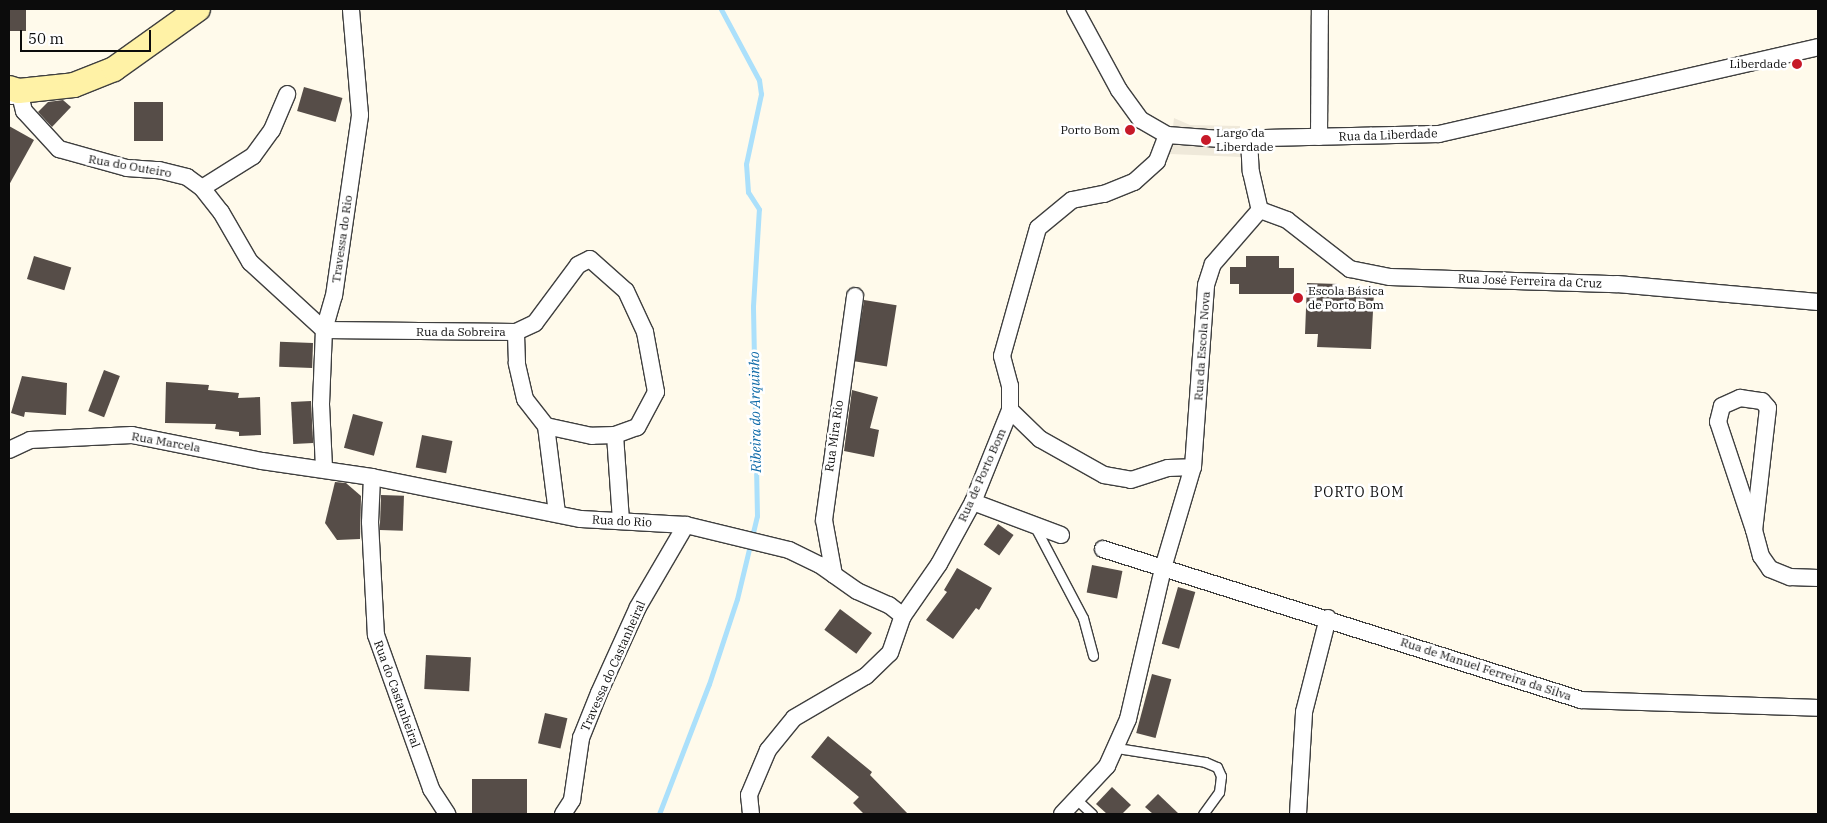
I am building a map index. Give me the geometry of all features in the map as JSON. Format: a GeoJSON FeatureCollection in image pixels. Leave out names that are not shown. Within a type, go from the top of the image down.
{"type":"FeatureCollection","features":[{"type":"Feature","properties":{"kind":"street"},"geometry":{"type":"LineString","coordinates":[[12,92],[74,85],[114,69],[198,9]]}},
{"type":"Feature","properties":{"kind":"street","name":"Travessa do Rio"},"geometry":{"type":"LineString","coordinates":[[324,468],[321,404],[324,330],[334,296],[360,115],[351,9]]}},
{"type":"Feature","properties":{"kind":"street","name":"Rua da Liberdade"},"geometry":{"type":"LineString","coordinates":[[1075,9],[1119,90],[1141,120],[1167,135],[1249,139],[1439,134],[1818,47]]}},
{"type":"Feature","properties":{"kind":"street"},"geometry":{"type":"LineString","coordinates":[[1319,137],[1320,9]]}},
{"type":"Feature","properties":{"kind":"street","name":"Rua do Outeiro"},"geometry":{"type":"LineString","coordinates":[[12,92],[24,111],[59,149],[127,168],[159,170],[187,177],[202,188],[221,212],[250,262],[324,330]]}},
{"type":"Feature","properties":{"kind":"street"},"geometry":{"type":"LineString","coordinates":[[202,188],[235,171],[254,156],[272,130],[287,94]]}},
{"type":"Feature","properties":{"kind":"street","name":"Rua de Porto Bom"},"geometry":{"type":"LineString","coordinates":[[751,814],[749,795],[768,750],[794,718],[866,676],[890,653],[903,616],[939,564],[973,502],[1010,410],[1010,386],[1002,356],[1038,228],[1072,200],[1104,194],[1134,182],[1157,161],[1167,135]]}},
{"type":"Feature","properties":{"kind":"street"},"geometry":{"type":"LineString","coordinates":[[1249,139],[1251,172],[1260,210]]}},
{"type":"Feature","properties":{"kind":"street","name":"Rua José Ferreira da Cruz"},"geometry":{"type":"LineString","coordinates":[[1260,210],[1288,220],[1350,269],[1390,276],[1617,284],[1818,302]]}},
{"type":"Feature","properties":{"kind":"street","name":"Rua da Escola Nova"},"geometry":{"type":"LineString","coordinates":[[1163,568],[1192,467],[1206,285],[1213,264],[1260,210]]}},
{"type":"Feature","properties":{"kind":"street"},"geometry":{"type":"LineString","coordinates":[[516,332],[535,323],[578,265],[590,259],[626,291],[645,332],[656,392],[638,428],[615,435],[592,436],[546,426],[557,513]]}},
{"type":"Feature","properties":{"kind":"street","name":"Rua Mira Rio"},"geometry":{"type":"LineString","coordinates":[[834,575],[824,520],[855,296]]}},
{"type":"Feature","properties":{"kind":"street","name":"Rua da Sobreira"},"geometry":{"type":"LineString","coordinates":[[324,330],[516,332],[517,363],[525,399],[546,426]]}},
{"type":"Feature","properties":{"kind":"street"},"geometry":{"type":"LineString","coordinates":[[1754,530],[1768,408],[1762,401],[1740,398],[1722,406],[1718,422],[1761,556],[1770,569],[1790,577],[1818,578]]}},
{"type":"Feature","properties":{"kind":"street"},"geometry":{"type":"LineString","coordinates":[[1010,410],[1040,439],[1104,476],[1131,480],[1168,468],[1192,467]]}},
{"type":"Feature","properties":{"kind":"street","name":"Rua Marcela"},"geometry":{"type":"LineString","coordinates":[[9,450],[30,440],[132,434],[262,461],[324,468]]}},
{"type":"Feature","properties":{"kind":"street"},"geometry":{"type":"LineString","coordinates":[[615,435],[621,520]]}},
{"type":"Feature","properties":{"kind":"street","name":"Rua do Rio"},"geometry":{"type":"LineString","coordinates":[[324,468],[581,519],[686,525],[763,543],[789,550],[903,616]]}},
{"type":"Feature","properties":{"kind":"street","name":"Rua do Castanheiral"},"geometry":{"type":"LineString","coordinates":[[372,477],[370,522],[376,635],[431,789],[447,814]]}},
{"type":"Feature","properties":{"kind":"street"},"geometry":{"type":"LineString","coordinates":[[973,502],[1061,536]]}},
{"type":"Feature","properties":{"kind":"street","name":"Travessa do Castanheiral"},"geometry":{"type":"LineString","coordinates":[[562,814],[572,800],[581,738],[599,693],[638,607],[686,525]]}},
{"type":"Feature","properties":{"kind":"street","name":"Rua de Manuel Ferreira da Silva"},"geometry":{"type":"LineString","coordinates":[[1103,549],[1328,618],[1581,700],[1818,708]]}},
{"type":"Feature","properties":{"kind":"street"},"geometry":{"type":"LineString","coordinates":[[1062,814],[1107,766],[1117,748],[1128,720],[1163,568]]}},
{"type":"Feature","properties":{"kind":"street"},"geometry":{"type":"LineString","coordinates":[[1298,814],[1304,712],[1328,618]]}},
{"type":"Feature","properties":{"kind":"lane"},"geometry":{"type":"LineString","coordinates":[[1034,525],[1083,618],[1093,656]]}},
{"type":"Feature","properties":{"kind":"lane"},"geometry":{"type":"LineString","coordinates":[[1117,748],[1205,762],[1217,768],[1221,776],[1219,792],[1203,814]]}},
{"type":"Feature","properties":{"kind":"lane"},"geometry":{"type":"LineString","coordinates":[[1076,799],[1092,814]]}},
{"type":"Feature","properties":{"kind":"shaded area","name":"Largo da Liberdade"},"geometry":{"type":"Polygon","coordinates":[[[1174,118],[1190,125],[1240,126],[1241,157],[1170,154],[1174,118]]]}},
{"type":"Feature","properties":{"kind":"building"},"geometry":{"type":"Polygon","coordinates":[[[9,9],[26,9],[26,31],[9,31],[9,9]]]}},
{"type":"Feature","properties":{"kind":"building"},"geometry":{"type":"Polygon","coordinates":[[[304,87],[342,98],[336,122],[297,111],[304,87]]]}},
{"type":"Feature","properties":{"kind":"building"},"geometry":{"type":"Polygon","coordinates":[[[63,100],[71,107],[52,127],[38,112],[48,102],[63,100]]]}},
{"type":"Feature","properties":{"kind":"building"},"geometry":{"type":"Polygon","coordinates":[[[134,102],[163,102],[163,141],[134,141],[134,102]]]}},
{"type":"Feature","properties":{"kind":"building"},"geometry":{"type":"Polygon","coordinates":[[[9,126],[34,140],[9,185],[9,126]]]}},
{"type":"Feature","properties":{"kind":"building"},"geometry":{"type":"Polygon","coordinates":[[[34,256],[71,267],[64,290],[27,279],[34,256]]]}},
{"type":"Feature","properties":{"kind":"building"},"geometry":{"type":"Polygon","coordinates":[[[1246,256],[1279,256],[1279,268],[1294,268],[1294,294],[1239,294],[1239,284],[1230,284],[1230,267],[1246,267],[1246,256]]]}},
{"type":"Feature","properties":{"kind":"building"},"geometry":{"type":"Polygon","coordinates":[[[1307,283],[1338,284],[1337,290],[1374,292],[1371,349],[1317,347],[1318,334],[1305,334],[1307,283]]]}},
{"type":"Feature","properties":{"kind":"building"},"geometry":{"type":"Polygon","coordinates":[[[864,300],[897,305],[887,366],[854,361],[864,300]]]}},
{"type":"Feature","properties":{"kind":"building"},"geometry":{"type":"Polygon","coordinates":[[[280,342],[313,343],[312,368],[279,367],[280,342]]]}},
{"type":"Feature","properties":{"kind":"building"},"geometry":{"type":"Polygon","coordinates":[[[104,370],[120,376],[104,417],[88,411],[104,370]]]}},
{"type":"Feature","properties":{"kind":"building"},"geometry":{"type":"Polygon","coordinates":[[[22,376],[67,383],[66,415],[25,412],[24,417],[11,413],[22,376]]]}},
{"type":"Feature","properties":{"kind":"building"},"geometry":{"type":"Polygon","coordinates":[[[166,382],[209,385],[208,390],[239,393],[238,398],[260,397],[261,435],[239,436],[239,432],[215,429],[216,424],[165,423],[166,382]]]}},
{"type":"Feature","properties":{"kind":"building"},"geometry":{"type":"Polygon","coordinates":[[[852,390],[878,397],[870,428],[879,430],[874,457],[844,451],[852,390]]]}},
{"type":"Feature","properties":{"kind":"building"},"geometry":{"type":"Polygon","coordinates":[[[311,401],[313,443],[293,444],[291,402],[311,401]]]}},
{"type":"Feature","properties":{"kind":"building"},"geometry":{"type":"Polygon","coordinates":[[[353,414],[383,422],[374,456],[344,448],[353,414]]]}},
{"type":"Feature","properties":{"kind":"building"},"geometry":{"type":"Polygon","coordinates":[[[422,435],[452,441],[446,473],[416,467],[422,435]]]}},
{"type":"Feature","properties":{"kind":"building"},"geometry":{"type":"Polygon","coordinates":[[[335,482],[346,483],[361,496],[360,539],[337,540],[325,523],[335,482]]]}},
{"type":"Feature","properties":{"kind":"building"},"geometry":{"type":"Polygon","coordinates":[[[381,495],[404,496],[403,531],[380,530],[381,495]]]}},
{"type":"Feature","properties":{"kind":"building"},"geometry":{"type":"Polygon","coordinates":[[[998,524],[1014,535],[999,555],[984,544],[998,524]]]}},
{"type":"Feature","properties":{"kind":"building"},"geometry":{"type":"Polygon","coordinates":[[[1092,565],[1122,571],[1117,598],[1087,592],[1092,565]]]}},
{"type":"Feature","properties":{"kind":"building"},"geometry":{"type":"Polygon","coordinates":[[[957,568],[992,588],[979,610],[976,608],[953,639],[926,620],[947,592],[944,590],[957,568]]]}},
{"type":"Feature","properties":{"kind":"building"},"geometry":{"type":"Polygon","coordinates":[[[1178,587],[1195,592],[1179,649],[1162,644],[1178,587]]]}},
{"type":"Feature","properties":{"kind":"building"},"geometry":{"type":"Polygon","coordinates":[[[840,609],[872,633],[856,654],[824,630],[840,609]]]}},
{"type":"Feature","properties":{"kind":"building"},"geometry":{"type":"Polygon","coordinates":[[[426,655],[471,657],[469,691],[424,689],[426,655]]]}},
{"type":"Feature","properties":{"kind":"building"},"geometry":{"type":"Polygon","coordinates":[[[1152,674],[1171,679],[1156,738],[1136,733],[1152,674]]]}},
{"type":"Feature","properties":{"kind":"building"},"geometry":{"type":"Polygon","coordinates":[[[545,713],[567,718],[560,748],[538,743],[545,713]]]}},
{"type":"Feature","properties":{"kind":"building"},"geometry":{"type":"Polygon","coordinates":[[[828,736],[872,772],[870,775],[908,814],[864,814],[853,803],[859,797],[811,757],[828,736]]]}},
{"type":"Feature","properties":{"kind":"building"},"geometry":{"type":"Polygon","coordinates":[[[472,779],[527,779],[527,813],[472,813],[472,779]]]}},
{"type":"Feature","properties":{"kind":"building"},"geometry":{"type":"Polygon","coordinates":[[[1112,787],[1131,805],[1122,814],[1107,814],[1096,804],[1112,787]]]}},
{"type":"Feature","properties":{"kind":"building"},"geometry":{"type":"Polygon","coordinates":[[[1158,794],[1179,814],[1153,814],[1145,807],[1158,794]]]}},
{"type":"Feature","properties":{"kind":"waterway","name":"Ribeira do Arquinho"},"geometry":{"type":"LineString","coordinates":[[659,814],[709,684],[737,599],[757,516],[753,306],[759,209],[748,192],[746,164],[761,94],[759,80],[721,9]]}},
{"type":"Feature","properties":{"kind":"place","name":"Liberdade"},"geometry":{"type":"Point","coordinates":[1797,64]}},
{"type":"Feature","properties":{"kind":"place","name":"Porto Bom"},"geometry":{"type":"Point","coordinates":[1130,130]}},
{"type":"Feature","properties":{"kind":"place","name":"Largo da Liberdade"},"geometry":{"type":"Point","coordinates":[1206,140]}},
{"type":"Feature","properties":{"kind":"place","name":"Escola Básica de Porto Bom"},"geometry":{"type":"Point","coordinates":[1298,298]}},
{"type":"Feature","properties":{"kind":"district","name":"PORTO BOM"},"geometry":{"type":"Point","coordinates":[1359,492]}}]}
